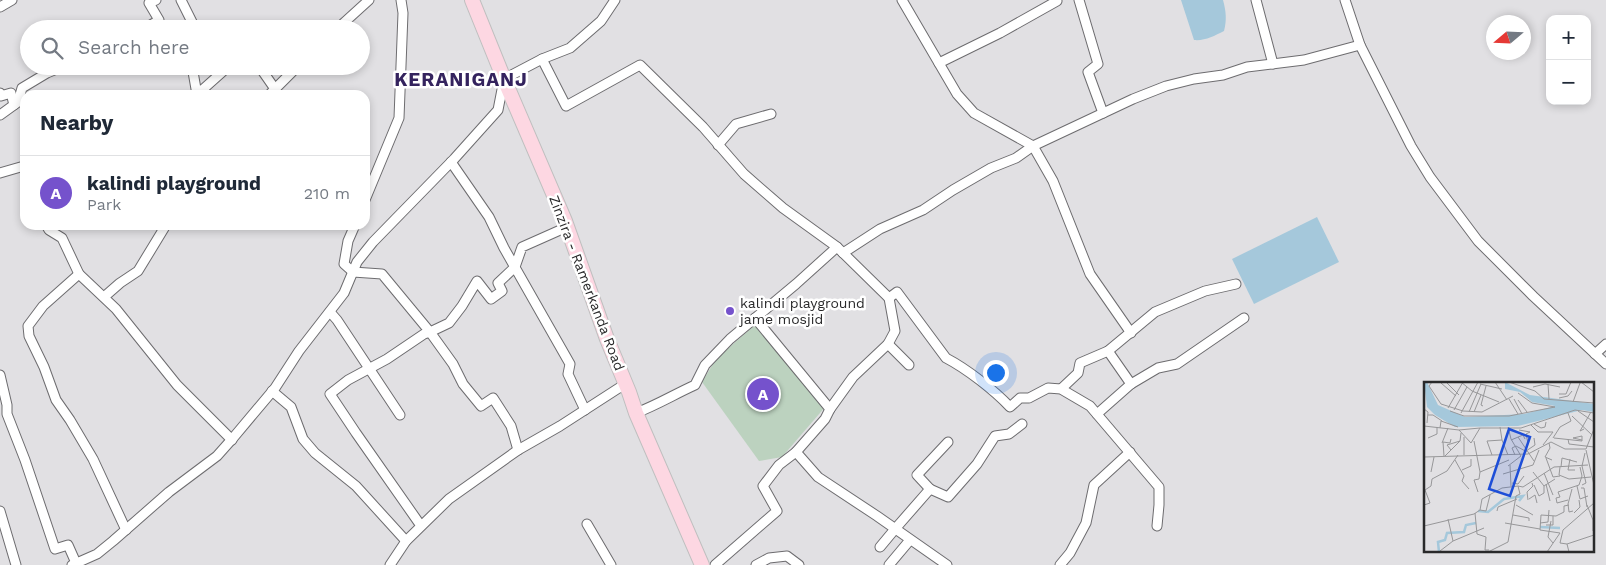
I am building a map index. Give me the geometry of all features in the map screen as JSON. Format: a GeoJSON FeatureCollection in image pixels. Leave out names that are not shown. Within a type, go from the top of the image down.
{"type":"FeatureCollection","features":[{"type":"Feature","properties":{"kind":"main road","name":"Zinzira - Ramerkanda Road"},"geometry":{"type":"LineString","coordinates":[[472,0],[567,227],[636,413],[702,565]]}},
{"type":"Feature","properties":{"kind":"street"},"geometry":{"type":"LineString","coordinates":[[0,7],[12,0]]}},
{"type":"Feature","properties":{"kind":"street"},"geometry":{"type":"LineString","coordinates":[[156,0],[149,4],[159,20]]}},
{"type":"Feature","properties":{"kind":"street"},"geometry":{"type":"LineString","coordinates":[[181,0],[191,20]]}},
{"type":"Feature","properties":{"kind":"street"},"geometry":{"type":"LineString","coordinates":[[347,20],[369,0]]}},
{"type":"Feature","properties":{"kind":"street"},"geometry":{"type":"LineString","coordinates":[[370,189],[399,118],[403,13],[401,0]]}},
{"type":"Feature","properties":{"kind":"street"},"geometry":{"type":"LineString","coordinates":[[0,375],[7,404],[7,414],[25,460],[55,549],[68,545],[74,564],[97,554],[169,492],[217,456],[232,440],[272,391],[299,351],[344,293],[357,262],[498,110],[504,79],[542,59],[570,48],[601,20],[615,0]]}},
{"type":"Feature","properties":{"kind":"street"},"geometry":{"type":"LineString","coordinates":[[902,0],[957,94],[974,113],[1034,146],[1053,181],[1090,274],[1131,333]]}},
{"type":"Feature","properties":{"kind":"street"},"geometry":{"type":"LineString","coordinates":[[1079,0],[1098,64],[1088,72],[1103,113]]}},
{"type":"Feature","properties":{"kind":"street"},"geometry":{"type":"LineString","coordinates":[[1256,0],[1273,64]]}},
{"type":"Feature","properties":{"kind":"street"},"geometry":{"type":"LineString","coordinates":[[1345,0],[1360,45],[1411,146],[1430,177],[1478,241],[1533,296],[1606,364]]}},
{"type":"Feature","properties":{"kind":"street"},"geometry":{"type":"LineString","coordinates":[[939,63],[1000,33],[1058,1]]}},
{"type":"Feature","properties":{"kind":"street"},"geometry":{"type":"LineString","coordinates":[[636,413],[695,385],[705,365],[730,339],[840,250],[880,229],[923,210],[991,168],[1016,158],[1034,146],[1166,86],[1247,67],[1304,60],[1360,45]]}},
{"type":"Feature","properties":{"kind":"street"},"geometry":{"type":"LineString","coordinates":[[542,59],[566,106],[640,65],[703,127],[744,174],[783,208],[840,250],[889,298],[895,331],[888,344],[853,377],[825,419],[796,452],[779,465],[763,486],[777,511],[715,565]]}},
{"type":"Feature","properties":{"kind":"street"},"geometry":{"type":"LineString","coordinates":[[21,90],[44,75]]}},
{"type":"Feature","properties":{"kind":"street"},"geometry":{"type":"LineString","coordinates":[[194,75],[196,89],[198,90]]}},
{"type":"Feature","properties":{"kind":"street"},"geometry":{"type":"LineString","coordinates":[[202,90],[219,75]]}},
{"type":"Feature","properties":{"kind":"street"},"geometry":{"type":"LineString","coordinates":[[264,75],[271,90]]}},
{"type":"Feature","properties":{"kind":"street"},"geometry":{"type":"LineString","coordinates":[[276,90],[290,75]]}},
{"type":"Feature","properties":{"kind":"street"},"geometry":{"type":"LineString","coordinates":[[0,94],[1,96],[10,93],[14,105]]}},
{"type":"Feature","properties":{"kind":"street"},"geometry":{"type":"LineString","coordinates":[[0,115],[18,102],[20,95]]}},
{"type":"Feature","properties":{"kind":"street"},"geometry":{"type":"LineString","coordinates":[[718,145],[736,124],[771,114]]}},
{"type":"Feature","properties":{"kind":"street"},"geometry":{"type":"LineString","coordinates":[[451,162],[489,217],[570,364],[568,374],[585,410]]}},
{"type":"Feature","properties":{"kind":"street"},"geometry":{"type":"LineString","coordinates":[[0,172],[20,167]]}},
{"type":"Feature","properties":{"kind":"street"},"geometry":{"type":"LineString","coordinates":[[419,523],[330,394],[348,380],[387,359],[424,334],[449,323],[477,281],[491,299],[502,291],[498,283],[515,267],[522,247],[567,227]]}},
{"type":"Feature","properties":{"kind":"street"},"geometry":{"type":"LineString","coordinates":[[49,230],[62,238],[79,274],[116,309],[177,385],[232,440]]}},
{"type":"Feature","properties":{"kind":"street"},"geometry":{"type":"LineString","coordinates":[[104,297],[138,272],[163,230]]}},
{"type":"Feature","properties":{"kind":"street"},"geometry":{"type":"LineString","coordinates":[[353,230],[348,241],[344,264],[353,272],[382,274],[430,332],[453,364],[463,384],[481,406],[492,398],[511,426],[518,450]]}},
{"type":"Feature","properties":{"kind":"street"},"geometry":{"type":"LineString","coordinates":[[79,274],[43,306],[28,326],[29,336],[44,367],[56,400],[93,460],[126,530]]}},
{"type":"Feature","properties":{"kind":"street"},"geometry":{"type":"LineString","coordinates":[[1061,389],[1078,373],[1080,363],[1108,351],[1155,312],[1205,291],[1236,284]]}},
{"type":"Feature","properties":{"kind":"street"},"geometry":{"type":"LineString","coordinates":[[889,298],[897,292],[946,358],[1000,396],[1010,407],[1020,398],[1029,398],[1048,388],[1061,389],[1090,406],[1159,487],[1157,526]]}},
{"type":"Feature","properties":{"kind":"street"},"geometry":{"type":"LineString","coordinates":[[330,312],[400,415]]}},
{"type":"Feature","properties":{"kind":"street"},"geometry":{"type":"LineString","coordinates":[[756,318],[830,409]]}},
{"type":"Feature","properties":{"kind":"street"},"geometry":{"type":"LineString","coordinates":[[1097,414],[1131,384],[1158,368],[1177,364],[1244,318]]}},
{"type":"Feature","properties":{"kind":"street"},"geometry":{"type":"LineString","coordinates":[[888,344],[909,365]]}},
{"type":"Feature","properties":{"kind":"street"},"geometry":{"type":"LineString","coordinates":[[1595,354],[1606,344]]}},
{"type":"Feature","properties":{"kind":"street"},"geometry":{"type":"LineString","coordinates":[[1108,351],[1131,384]]}},
{"type":"Feature","properties":{"kind":"street"},"geometry":{"type":"LineString","coordinates":[[390,565],[406,541],[449,499],[518,450],[625,384]]}},
{"type":"Feature","properties":{"kind":"street"},"geometry":{"type":"LineString","coordinates":[[272,391],[291,407],[303,439],[315,453],[356,486],[406,541]]}},
{"type":"Feature","properties":{"kind":"street"},"geometry":{"type":"LineString","coordinates":[[948,442],[917,475],[930,488],[948,497],[977,464],[995,436],[1009,434],[1022,424]]}},
{"type":"Feature","properties":{"kind":"street"},"geometry":{"type":"LineString","coordinates":[[796,452],[818,478],[947,565]]}},
{"type":"Feature","properties":{"kind":"street"},"geometry":{"type":"LineString","coordinates":[[1060,565],[1070,553],[1086,523],[1094,485],[1130,452]]}},
{"type":"Feature","properties":{"kind":"street"},"geometry":{"type":"LineString","coordinates":[[880,547],[930,488]]}},
{"type":"Feature","properties":{"kind":"street"},"geometry":{"type":"LineString","coordinates":[[0,511],[16,565]]}},
{"type":"Feature","properties":{"kind":"street"},"geometry":{"type":"LineString","coordinates":[[588,524],[611,565]]}},
{"type":"Feature","properties":{"kind":"street"},"geometry":{"type":"LineString","coordinates":[[888,565],[910,540]]}},
{"type":"Feature","properties":{"kind":"street"},"geometry":{"type":"LineString","coordinates":[[756,565],[769,558],[787,556],[799,565]]}},
{"type":"Feature","properties":{"kind":"green space"},"geometry":{"type":"Polygon","coordinates":[[[756,324],[826,406],[782,457],[759,461],[702,382],[716,359],[756,324]]]}},
{"type":"Feature","properties":{"kind":"water"},"geometry":{"type":"Polygon","coordinates":[[[1181,0],[1223,0],[1226,16],[1224,31],[1206,39],[1194,40],[1181,0]]]}},
{"type":"Feature","properties":{"kind":"water"},"geometry":{"type":"Polygon","coordinates":[[[1317,217],[1339,262],[1254,304],[1232,259],[1317,217]]]}},
{"type":"Feature","properties":{"kind":"place","name":"kalindi playground jame mosjid"},"geometry":{"type":"Point","coordinates":[730,311]}},
{"type":"Feature","properties":{"kind":"place","name":"kalindi playground"},"geometry":{"type":"Point","coordinates":[763,394]}},
{"type":"Feature","properties":{"kind":"district","name":"KERANIGANJ"},"geometry":{"type":"Point","coordinates":[461,79]}}]}
